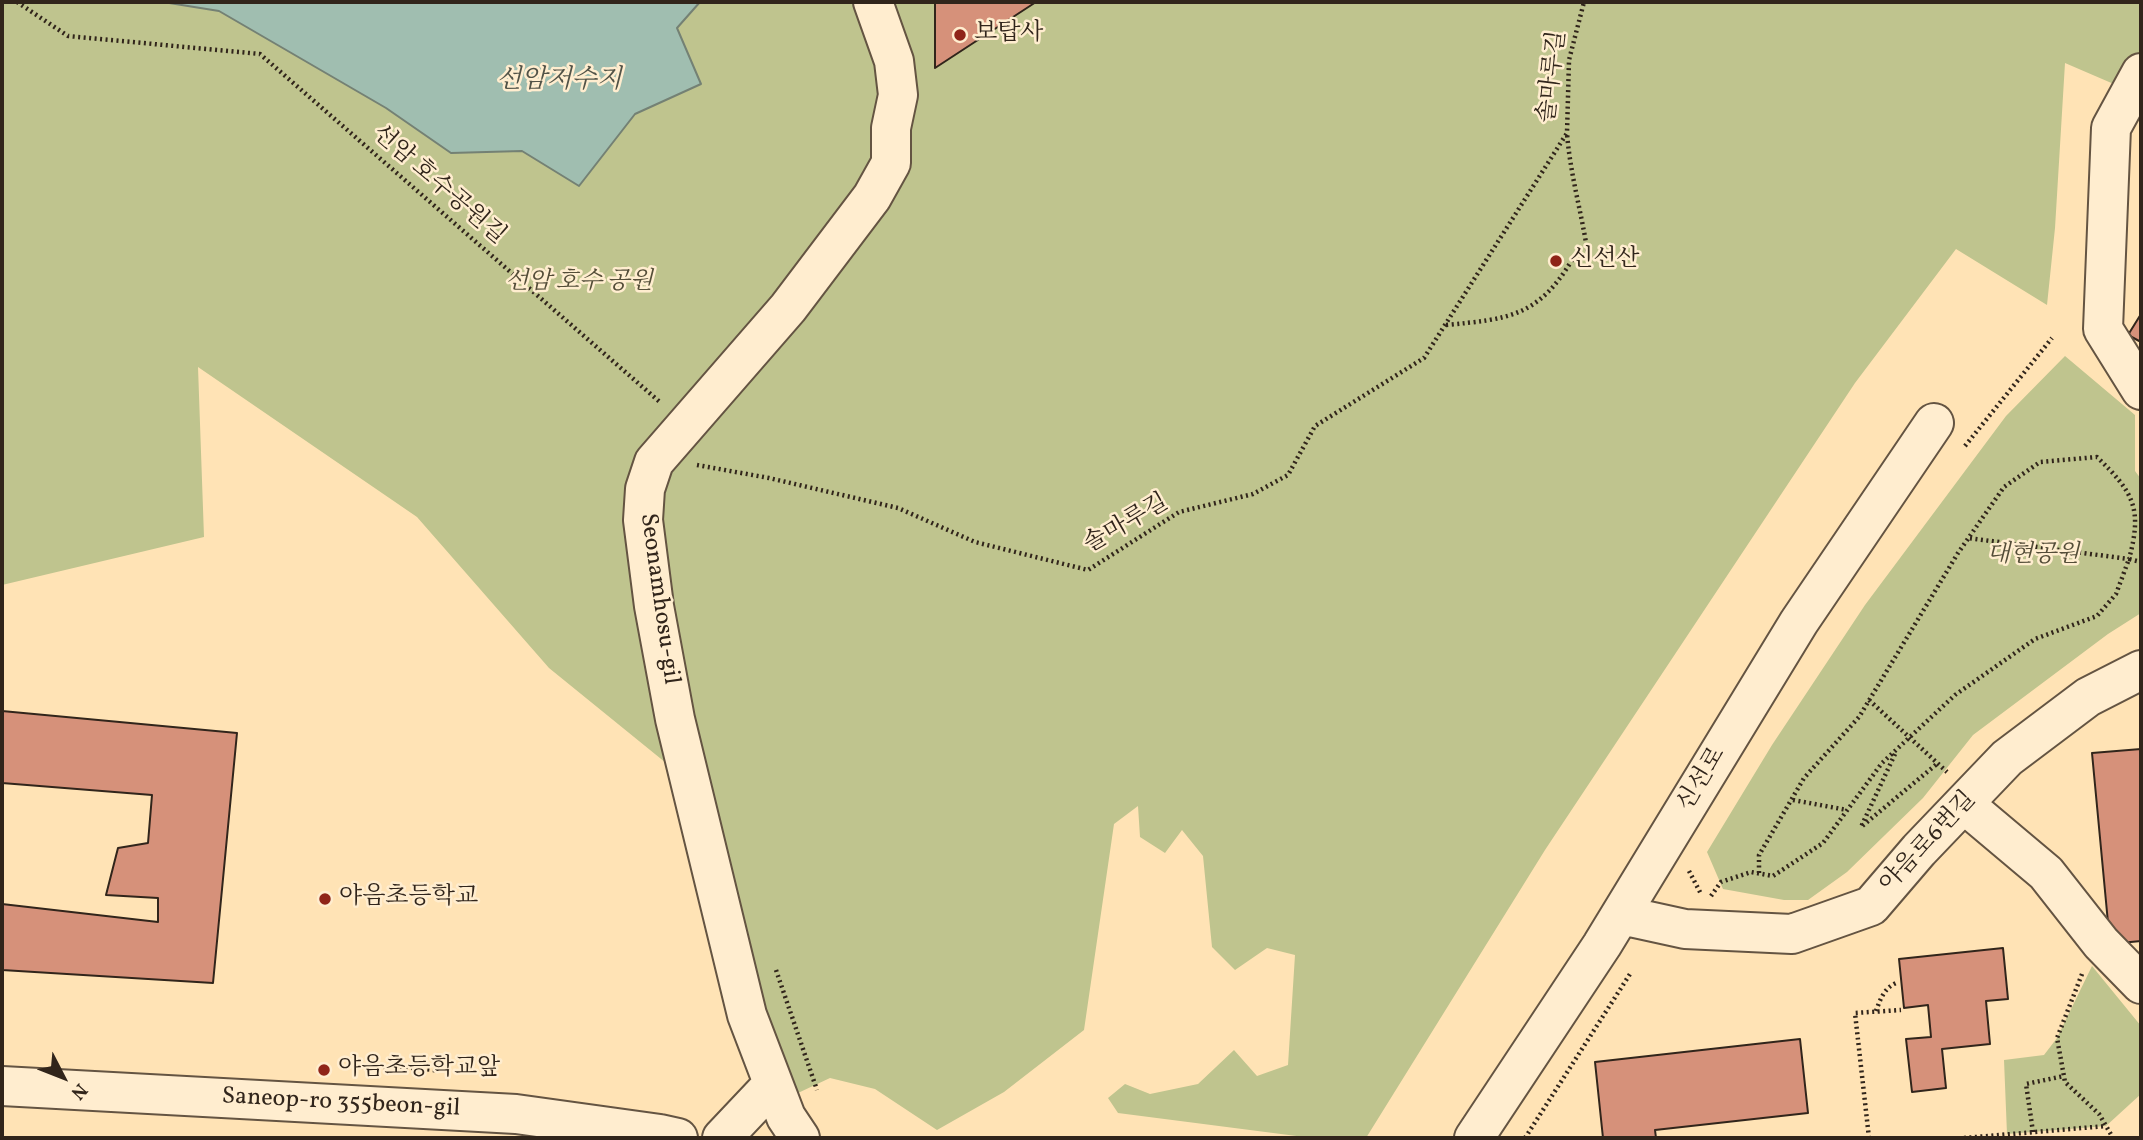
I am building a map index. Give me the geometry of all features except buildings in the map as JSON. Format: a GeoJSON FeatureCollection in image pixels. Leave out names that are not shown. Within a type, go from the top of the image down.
{"type":"FeatureCollection","features":[{"type":"Feature","properties":{"kind":"street","name":"Seonamhosu-gil"},"geometry":{"type":"LineString","coordinates":[[800,1138],[786,1117],[747,1015],[675,719],[654,606],[643,520],[654,462],[810,281],[872,197],[891,163],[891,128],[898,95],[894,61],[873,2]]}},
{"type":"Feature","properties":{"kind":"street"},"geometry":{"type":"LineString","coordinates":[[2141,73],[2111,128],[2103,329],[2141,390]]}},
{"type":"Feature","properties":{"kind":"street","name":"신선로"},"geometry":{"type":"LineString","coordinates":[[1474,1138],[1621,915],[1799,622],[1934,423]]}},
{"type":"Feature","properties":{"kind":"street","name":"야음로6번길"},"geometry":{"type":"LineString","coordinates":[[1621,915],[1685,929],[1792,934],[1871,906],[1919,850],[1956,788],[2007,758],[2088,697],[2141,670]]}},
{"type":"Feature","properties":{"kind":"street"},"geometry":{"type":"LineString","coordinates":[[1956,788],[2046,873],[2101,943],[2141,984]]}},
{"type":"Feature","properties":{"kind":"street"},"geometry":{"type":"LineString","coordinates":[[722,1138],[773,1084]]}},
{"type":"Feature","properties":{"kind":"street","name":"Saneop-ro 355beon-gil"},"geometry":{"type":"LineString","coordinates":[[2,1086],[355,1121],[411,1108],[516,1114],[678,1138]]}},
{"type":"Feature","properties":{"kind":"street"},"geometry":{"type":"LineString","coordinates":[[388,1138],[411,1108]]}},
{"type":"Feature","properties":{"kind":"path","name":"선암 호수공원길"},"geometry":{"type":"LineString","coordinates":[[17,2],[68,36],[260,54],[663,405]]}},
{"type":"Feature","properties":{"kind":"path","name":"솔마루길"},"geometry":{"type":"LineString","coordinates":[[666,449],[680,462],[769,478],[898,508],[975,542],[1088,569],[1179,512],[1253,494],[1288,475],[1315,426],[1423,358],[1567,133],[1569,60],[1584,2]]}},
{"type":"Feature","properties":{"kind":"path"},"geometry":{"type":"LineString","coordinates":[[1445,325],[1490,321],[1531,308],[1559,281],[1572,260],[1588,255],[1569,162],[1567,133]]}},
{"type":"Feature","properties":{"kind":"path"},"geometry":{"type":"LineString","coordinates":[[1685,929],[1721,882],[1751,872],[1773,876],[1823,843],[1882,763],[1955,695],[2035,639],[2097,616],[2116,594],[2129,559],[2134,543],[2134,504],[2122,482],[2097,457],[2039,462],[2004,487],[1968,538],[1859,717],[1804,779],[1759,855],[1759,873]]}},
{"type":"Feature","properties":{"kind":"path"},"geometry":{"type":"LineString","coordinates":[[1968,538],[2141,562]]}},
{"type":"Feature","properties":{"kind":"path"},"geometry":{"type":"LineString","coordinates":[[1869,700],[1938,763],[1956,788]]}},
{"type":"Feature","properties":{"kind":"path"},"geometry":{"type":"LineString","coordinates":[[1896,750],[1861,827],[1938,763]]}},
{"type":"Feature","properties":{"kind":"path"},"geometry":{"type":"LineString","coordinates":[[1793,800],[1847,810]]}},
{"type":"Feature","properties":{"kind":"path"},"geometry":{"type":"LineString","coordinates":[[2101,943],[2083,973],[2057,1038],[2065,1082],[2099,1114],[2113,1138]]}},
{"type":"Feature","properties":{"kind":"path"},"geometry":{"type":"LineString","coordinates":[[1876,1011],[1883,993],[1896,983]]}},
{"type":"Feature","properties":{"kind":"path"},"geometry":{"type":"LineString","coordinates":[[1869,1138],[1855,1013],[1901,1010]]}},
{"type":"Feature","properties":{"kind":"path"},"geometry":{"type":"LineString","coordinates":[[363,1067],[417,1068],[444,1072]]}},
{"type":"Feature","properties":{"kind":"path"},"geometry":{"type":"LineString","coordinates":[[2033,1132],[2026,1084],[2064,1076]]}},
{"type":"Feature","properties":{"kind":"path"},"geometry":{"type":"LineString","coordinates":[[1964,1138],[2015,1136],[2106,1126]]}},
{"type":"Feature","properties":{"kind":"green space","name":"선암 호수 공원"},"geometry":{"type":"Polygon","coordinates":[[[2,2],[2141,2],[2141,60],[2123,88],[2065,63],[2055,228],[2047,305],[1956,249],[1855,383],[1545,850],[1366,1138],[1312,1138],[1118,1113],[1108,1098],[1125,1084],[1150,1094],[1198,1084],[1234,1050],[1257,1076],[1288,1065],[1295,955],[1267,948],[1235,970],[1212,947],[1203,856],[1182,830],[1165,853],[1140,837],[1138,806],[1114,824],[1084,1030],[1004,1092],[937,1130],[875,1089],[830,1078],[783,1100],[703,793],[549,668],[417,517],[198,367],[204,537],[2,585],[2,2]]]}},
{"type":"Feature","properties":{"kind":"green space","name":"대현공원"},"geometry":{"type":"Polygon","coordinates":[[[2065,356],[2135,415],[2135,471],[2141,479],[2141,613],[2108,634],[1973,735],[1923,798],[1847,872],[1808,900],[1784,900],[1723,889],[1707,852],[1772,745],[1865,605],[2006,416],[2065,356]]]}},
{"type":"Feature","properties":{"kind":"green space"},"geometry":{"type":"Polygon","coordinates":[[[2092,966],[2141,1026],[2141,1094],[2106,1126],[2007,1134],[2004,1060],[2044,1055],[2057,1038],[2092,966]]]}},
{"type":"Feature","properties":{"kind":"water","name":"선암저수지"},"geometry":{"type":"Polygon","coordinates":[[[163,2],[700,2],[677,28],[701,84],[635,114],[579,186],[522,151],[451,153],[386,108],[219,11],[163,2]]]}},
{"type":"Feature","properties":{"kind":"place","name":"보탑사"},"geometry":{"type":"Point","coordinates":[960,35]}},
{"type":"Feature","properties":{"kind":"place","name":"신선산"},"geometry":{"type":"Point","coordinates":[1556,261]}},
{"type":"Feature","properties":{"kind":"place","name":"야음초등학교"},"geometry":{"type":"Point","coordinates":[325,899]}},
{"type":"Feature","properties":{"kind":"place","name":"야음초등학교앞"},"geometry":{"type":"Point","coordinates":[324,1070]}}]}
